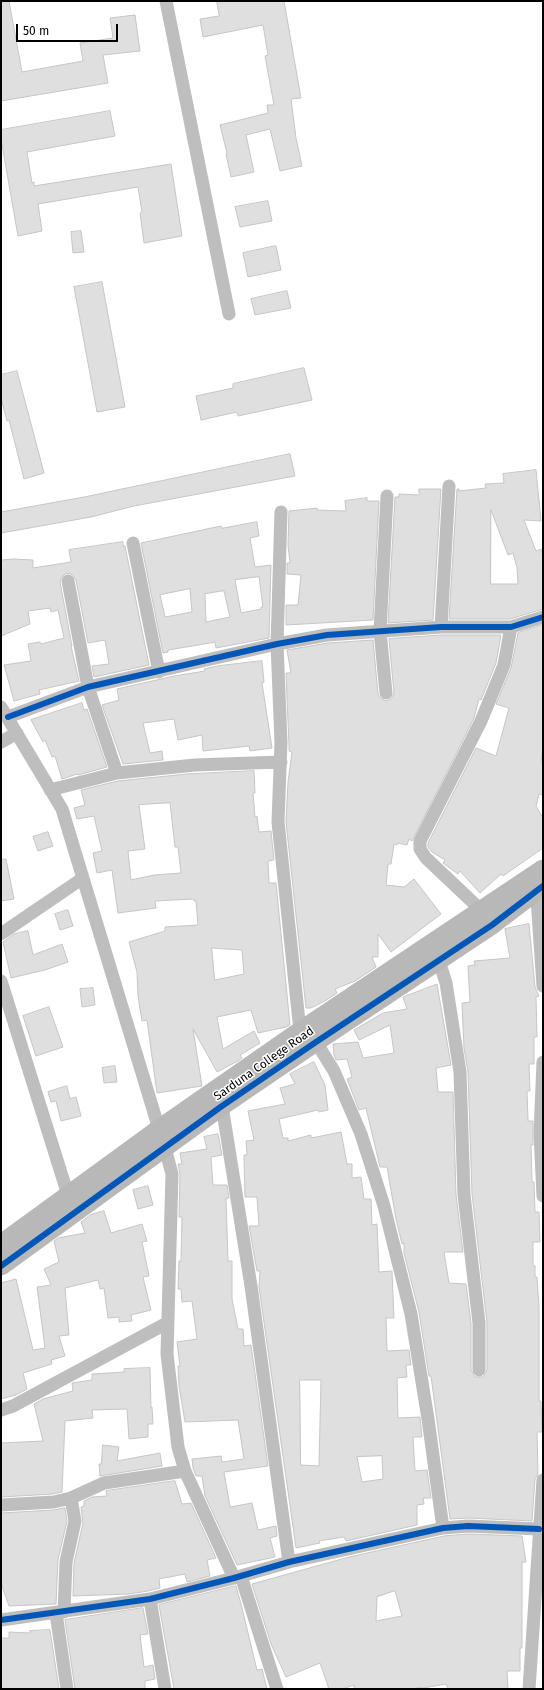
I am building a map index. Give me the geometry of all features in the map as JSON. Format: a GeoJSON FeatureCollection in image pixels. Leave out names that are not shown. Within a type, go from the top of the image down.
{"type":"FeatureCollection","features":[{"type":"Feature","properties":{"kind":"street"},"geometry":{"type":"LineString","coordinates":[[166,1],[230,314]]}},
{"type":"Feature","properties":{"kind":"street"},"geometry":{"type":"LineString","coordinates":[[442,627],[449,486]]}},
{"type":"Feature","properties":{"kind":"street"},"geometry":{"type":"LineString","coordinates":[[386,693],[380,631],[387,496]]}},
{"type":"Feature","properties":{"kind":"street"},"geometry":{"type":"LineString","coordinates":[[281,512],[277,644],[282,742],[278,822],[300,1031]]}},
{"type":"Feature","properties":{"kind":"street"},"geometry":{"type":"LineString","coordinates":[[133,544],[159,672]]}},
{"type":"Feature","properties":{"kind":"street"},"geometry":{"type":"LineString","coordinates":[[68,581],[88,687],[117,773]]}},
{"type":"Feature","properties":{"kind":"street"},"geometry":{"type":"LineString","coordinates":[[159,1129],[62,809],[4,712],[88,687],[277,644],[327,635],[442,627],[511,627],[543,617]]}},
{"type":"Feature","properties":{"kind":"street"},"geometry":{"type":"LineString","coordinates":[[481,910],[426,858],[420,849],[420,841],[481,721],[504,665],[511,627]]}},
{"type":"Feature","properties":{"kind":"street"},"geometry":{"type":"LineString","coordinates":[[1,742],[17,733]]}},
{"type":"Feature","properties":{"kind":"street"},"geometry":{"type":"LineString","coordinates":[[50,790],[117,773],[195,765],[281,762]]}},
{"type":"Feature","properties":{"kind":"street"},"geometry":{"type":"LineString","coordinates":[[1,934],[83,878]]}},
{"type":"Feature","properties":{"kind":"street"},"geometry":{"type":"LineString","coordinates":[[539,880],[543,986]]}},
{"type":"Feature","properties":{"kind":"street","name":"Sarduna College Road"},"geometry":{"type":"LineString","coordinates":[[1,1266],[222,1106],[316,1042],[481,910],[539,880]]}},
{"type":"Feature","properties":{"kind":"street","name":"Sarduna College Road"},"geometry":{"type":"LineString","coordinates":[[1,1244],[159,1129],[300,1031],[389,983],[439,961],[492,925],[539,880]]}},
{"type":"Feature","properties":{"kind":"street"},"geometry":{"type":"LineString","coordinates":[[439,961],[446,983],[460,1072],[464,1195],[478,1323],[478,1370]]}},
{"type":"Feature","properties":{"kind":"street"},"geometry":{"type":"LineString","coordinates":[[1,981],[68,1195]]}},
{"type":"Feature","properties":{"kind":"street"},"geometry":{"type":"LineString","coordinates":[[316,1042],[334,1071],[361,1134],[384,1206],[411,1314],[428,1419],[443,1528]]}},
{"type":"Feature","properties":{"kind":"street"},"geometry":{"type":"LineString","coordinates":[[543,1062],[540,1134],[543,1196]]}},
{"type":"Feature","properties":{"kind":"street"},"geometry":{"type":"LineString","coordinates":[[222,1106],[251,1286],[289,1562]]}},
{"type":"Feature","properties":{"kind":"street"},"geometry":{"type":"LineString","coordinates":[[164,1148],[172,1174],[166,1354],[177,1439],[185,1471],[237,1577],[277,1689]]}},
{"type":"Feature","properties":{"kind":"street"},"geometry":{"type":"LineString","coordinates":[[1,1410],[13,1406],[167,1323]]}},
{"type":"Feature","properties":{"kind":"street"},"geometry":{"type":"LineString","coordinates":[[1,1505],[54,1502],[71,1498],[104,1484],[185,1471]]}},
{"type":"Feature","properties":{"kind":"street"},"geometry":{"type":"LineString","coordinates":[[529,1689],[543,1480]]}},
{"type":"Feature","properties":{"kind":"street"},"geometry":{"type":"LineString","coordinates":[[67,1689],[60,1612],[66,1562],[75,1521],[71,1498]]}},
{"type":"Feature","properties":{"kind":"street"},"geometry":{"type":"LineString","coordinates":[[1,1620],[150,1599],[289,1562],[443,1528],[468,1526],[540,1530]]}},
{"type":"Feature","properties":{"kind":"street"},"geometry":{"type":"LineString","coordinates":[[150,1599],[166,1689]]}},
{"type":"Feature","properties":{"kind":"building"},"geometry":{"type":"Polygon","coordinates":[[[1,1],[9,1],[22,72],[83,61],[80,43],[113,38],[110,18],[135,15],[140,51],[103,55],[108,83],[1,101],[1,1]]]}},
{"type":"Feature","properties":{"kind":"building"},"geometry":{"type":"Polygon","coordinates":[[[217,1],[284,1],[301,98],[291,99],[296,138],[302,166],[280,171],[270,129],[246,135],[254,172],[231,177],[220,125],[268,113],[267,105],[274,105],[265,56],[268,55],[263,25],[203,37],[200,19],[219,16],[217,1]]]}},
{"type":"Feature","properties":{"kind":"building"},"geometry":{"type":"Polygon","coordinates":[[[110,111],[115,136],[27,152],[32,183],[34,182],[34,186],[171,164],[182,236],[144,243],[140,213],[142,212],[138,187],[38,204],[42,231],[18,236],[1,139],[1,130],[110,111]]]}},
{"type":"Feature","properties":{"kind":"building"},"geometry":{"type":"Polygon","coordinates":[[[268,201],[272,221],[240,227],[235,207],[268,201]]]}},
{"type":"Feature","properties":{"kind":"building"},"geometry":{"type":"Polygon","coordinates":[[[81,231],[84,252],[73,253],[71,232],[81,231]]]}},
{"type":"Feature","properties":{"kind":"building"},"geometry":{"type":"Polygon","coordinates":[[[276,246],[281,270],[248,277],[243,253],[276,246]]]}},
{"type":"Feature","properties":{"kind":"building"},"geometry":{"type":"Polygon","coordinates":[[[102,282],[125,407],[97,412],[74,287],[102,282]]]}},
{"type":"Feature","properties":{"kind":"building"},"geometry":{"type":"Polygon","coordinates":[[[287,291],[291,308],[255,315],[251,299],[287,291]]]}},
{"type":"Feature","properties":{"kind":"building"},"geometry":{"type":"Polygon","coordinates":[[[304,368],[312,400],[238,416],[237,412],[201,420],[196,396],[233,388],[233,384],[304,368]]]}},
{"type":"Feature","properties":{"kind":"building"},"geometry":{"type":"Polygon","coordinates":[[[17,371],[44,473],[24,479],[9,420],[7,421],[1,398],[1,375],[17,371]]]}},
{"type":"Feature","properties":{"kind":"building"},"geometry":{"type":"Polygon","coordinates":[[[290,454],[295,476],[134,506],[91,517],[1,533],[1,512],[84,497],[290,454]]]}},
{"type":"Feature","properties":{"kind":"building"},"geometry":{"type":"Polygon","coordinates":[[[536,470],[541,521],[524,520],[536,551],[541,549],[543,556],[543,609],[510,619],[449,619],[457,489],[459,489],[459,491],[486,488],[485,484],[504,483],[503,474],[536,470]],[[491,510],[491,584],[518,584],[517,568],[513,553],[508,555],[491,510]]]}},
{"type":"Feature","properties":{"kind":"building"},"geometry":{"type":"Polygon","coordinates":[[[419,489],[441,489],[433,620],[388,623],[395,497],[399,497],[399,494],[419,495],[419,489]]]}},
{"type":"Feature","properties":{"kind":"building"},"geometry":{"type":"Polygon","coordinates":[[[367,498],[367,501],[379,501],[373,620],[286,625],[286,605],[298,605],[301,575],[287,574],[287,563],[290,563],[288,545],[289,511],[317,508],[317,510],[346,511],[345,501],[367,498]]]}},
{"type":"Feature","properties":{"kind":"building"},"geometry":{"type":"Polygon","coordinates":[[[257,522],[259,536],[250,538],[255,567],[271,565],[269,638],[216,648],[215,642],[168,650],[168,652],[163,653],[141,543],[221,526],[222,528],[257,522]],[[259,577],[235,580],[241,613],[261,609],[261,607],[263,607],[259,577]],[[190,589],[160,595],[165,617],[192,612],[190,589]],[[224,591],[205,594],[206,622],[230,617],[224,591]]]}},
{"type":"Feature","properties":{"kind":"building"},"geometry":{"type":"Polygon","coordinates":[[[123,542],[149,665],[94,677],[92,666],[109,664],[105,640],[88,643],[76,580],[71,574],[66,573],[61,578],[60,582],[71,646],[79,681],[39,690],[40,694],[14,701],[4,665],[31,661],[28,644],[40,642],[41,644],[64,638],[58,610],[51,612],[50,608],[28,611],[30,624],[1,636],[1,560],[33,560],[33,568],[71,562],[69,550],[123,542]]]}},
{"type":"Feature","properties":{"kind":"building"},"geometry":{"type":"Polygon","coordinates":[[[543,625],[543,747],[541,762],[543,763],[543,795],[539,794],[536,806],[543,818],[543,848],[503,876],[501,874],[480,893],[460,871],[458,874],[443,863],[445,860],[432,852],[428,847],[428,843],[476,748],[496,756],[509,708],[496,704],[511,668],[518,633],[543,625]]]}},
{"type":"Feature","properties":{"kind":"building"},"geometry":{"type":"Polygon","coordinates":[[[441,635],[501,635],[496,663],[481,700],[479,699],[474,718],[412,841],[409,839],[407,845],[397,843],[397,845],[394,844],[391,864],[388,864],[386,885],[404,887],[414,879],[441,914],[391,952],[378,934],[378,957],[372,957],[376,967],[355,981],[335,989],[337,993],[325,1001],[311,1008],[306,1008],[286,822],[288,782],[292,752],[289,751],[286,673],[291,673],[287,650],[328,643],[373,640],[378,694],[380,698],[386,701],[391,699],[394,693],[389,639],[441,635]]]}},
{"type":"Feature","properties":{"kind":"building"},"geometry":{"type":"Polygon","coordinates":[[[262,661],[264,682],[262,683],[272,748],[250,751],[249,746],[203,751],[202,735],[178,740],[174,719],[143,723],[150,753],[162,751],[163,760],[123,764],[102,705],[119,700],[117,689],[174,676],[205,671],[204,669],[217,666],[262,661]]]}},
{"type":"Feature","properties":{"kind":"building"},"geometry":{"type":"Polygon","coordinates":[[[82,703],[84,710],[87,709],[107,767],[62,779],[55,756],[52,757],[45,740],[43,742],[31,720],[82,703]]]}},
{"type":"Feature","properties":{"kind":"building"},"geometry":{"type":"Polygon","coordinates":[[[254,771],[255,793],[253,793],[255,817],[257,816],[259,832],[271,831],[274,860],[268,861],[269,883],[276,883],[290,1025],[258,1033],[251,1010],[217,1017],[223,1049],[254,1031],[260,1043],[240,1055],[242,1058],[238,1061],[217,1072],[193,1029],[202,1086],[157,1093],[147,1020],[142,1021],[138,996],[137,972],[129,942],[165,931],[165,927],[198,925],[196,901],[194,901],[194,899],[155,901],[156,908],[118,913],[112,870],[97,873],[93,853],[102,851],[94,816],[77,819],[74,808],[85,805],[81,790],[118,781],[187,774],[254,771]],[[170,803],[139,805],[145,849],[128,851],[131,880],[154,875],[181,873],[178,847],[175,847],[170,803]],[[212,948],[215,980],[244,974],[242,950],[212,948]]]}},
{"type":"Feature","properties":{"kind":"building"},"geometry":{"type":"Polygon","coordinates":[[[48,832],[53,846],[38,851],[33,837],[48,832]]]}},
{"type":"Feature","properties":{"kind":"building"},"geometry":{"type":"Polygon","coordinates":[[[1,859],[6,859],[14,899],[1,901],[1,859]]]}},
{"type":"Feature","properties":{"kind":"building"},"geometry":{"type":"Polygon","coordinates":[[[68,910],[73,926],[60,930],[55,914],[68,910]]]}},
{"type":"Feature","properties":{"kind":"building"},"geometry":{"type":"Polygon","coordinates":[[[529,924],[535,987],[539,996],[536,997],[537,1037],[534,1037],[534,1064],[529,1064],[530,1091],[527,1091],[528,1121],[533,1121],[533,1145],[531,1145],[532,1182],[534,1182],[535,1212],[539,1212],[540,1242],[533,1242],[533,1266],[535,1266],[535,1277],[537,1277],[539,1307],[539,1401],[541,1401],[542,1432],[537,1432],[538,1474],[535,1479],[532,1521],[468,1518],[450,1519],[431,1376],[429,1376],[419,1312],[404,1253],[404,1243],[402,1244],[396,1219],[387,1167],[380,1167],[366,1108],[359,1110],[347,1079],[352,1077],[347,1059],[336,1060],[333,1044],[358,1042],[363,1058],[394,1053],[390,1025],[359,1040],[354,1030],[383,1013],[407,1009],[403,997],[437,984],[451,1065],[436,1068],[438,1092],[453,1092],[456,1195],[463,1252],[444,1252],[449,1283],[466,1284],[471,1323],[471,1370],[475,1377],[483,1377],[487,1370],[487,1323],[472,1194],[468,1072],[464,1048],[462,1003],[470,1002],[468,966],[475,965],[474,961],[510,958],[505,929],[529,924]]]}},
{"type":"Feature","properties":{"kind":"building"},"geometry":{"type":"Polygon","coordinates":[[[28,931],[33,955],[62,944],[68,962],[45,970],[11,978],[3,942],[14,934],[28,931]]]}},
{"type":"Feature","properties":{"kind":"building"},"geometry":{"type":"Polygon","coordinates":[[[93,988],[95,1005],[82,1007],[80,989],[93,988]]]}},
{"type":"Feature","properties":{"kind":"building"},"geometry":{"type":"Polygon","coordinates":[[[49,1007],[63,1047],[36,1056],[23,1016],[49,1007]]]}},
{"type":"Feature","properties":{"kind":"building"},"geometry":{"type":"Polygon","coordinates":[[[314,1062],[325,1085],[328,1110],[319,1112],[318,1110],[279,1119],[283,1138],[288,1138],[288,1141],[311,1135],[311,1138],[341,1132],[347,1164],[352,1164],[352,1178],[361,1177],[364,1199],[371,1199],[372,1225],[377,1224],[379,1272],[392,1271],[394,1318],[386,1318],[387,1351],[409,1350],[411,1365],[406,1365],[407,1377],[397,1378],[398,1418],[420,1417],[422,1437],[413,1437],[415,1471],[427,1470],[431,1498],[423,1498],[424,1504],[417,1505],[417,1525],[346,1541],[344,1537],[319,1541],[320,1543],[296,1548],[259,1287],[260,1271],[257,1271],[249,1226],[259,1226],[257,1197],[245,1197],[244,1155],[247,1155],[246,1141],[254,1140],[248,1111],[285,1104],[280,1088],[295,1084],[290,1074],[314,1062]],[[300,1380],[301,1465],[319,1466],[321,1380],[300,1380]],[[382,1456],[357,1457],[362,1482],[383,1479],[382,1456]]]}},
{"type":"Feature","properties":{"kind":"building"},"geometry":{"type":"Polygon","coordinates":[[[115,1066],[117,1082],[104,1083],[102,1068],[115,1066]]]}},
{"type":"Feature","properties":{"kind":"building"},"geometry":{"type":"Polygon","coordinates":[[[67,1086],[70,1099],[76,1097],[81,1116],[61,1121],[56,1101],[51,1102],[48,1092],[67,1086]]]}},
{"type":"Feature","properties":{"kind":"building"},"geometry":{"type":"Polygon","coordinates":[[[218,1134],[222,1155],[211,1157],[213,1185],[227,1185],[229,1198],[226,1198],[228,1261],[232,1261],[232,1299],[238,1329],[243,1329],[244,1346],[251,1345],[268,1466],[224,1472],[230,1507],[252,1503],[258,1530],[276,1526],[277,1536],[270,1538],[275,1557],[237,1565],[205,1496],[202,1476],[196,1476],[192,1459],[221,1456],[222,1462],[244,1459],[238,1420],[185,1422],[179,1386],[178,1366],[180,1366],[177,1342],[197,1339],[192,1301],[182,1302],[181,1289],[178,1289],[179,1261],[181,1261],[182,1217],[179,1217],[180,1174],[178,1164],[182,1164],[180,1153],[207,1149],[204,1137],[218,1134]]]}},
{"type":"Feature","properties":{"kind":"building"},"geometry":{"type":"Polygon","coordinates":[[[148,1186],[153,1205],[138,1209],[133,1190],[148,1186]]]}},
{"type":"Feature","properties":{"kind":"building"},"geometry":{"type":"Polygon","coordinates":[[[104,1211],[111,1233],[142,1224],[147,1241],[142,1242],[149,1276],[143,1277],[151,1310],[131,1315],[132,1321],[119,1322],[119,1317],[108,1318],[104,1288],[100,1289],[98,1280],[65,1288],[69,1335],[59,1336],[65,1356],[51,1360],[52,1364],[23,1373],[27,1389],[16,1395],[1,1399],[1,1283],[16,1279],[33,1350],[45,1348],[37,1287],[51,1285],[44,1269],[59,1262],[54,1241],[58,1238],[85,1233],[81,1222],[90,1215],[104,1211]]]}},
{"type":"Feature","properties":{"kind":"building"},"geometry":{"type":"Polygon","coordinates":[[[150,1368],[153,1424],[148,1424],[148,1437],[129,1439],[127,1409],[92,1410],[93,1418],[65,1421],[62,1492],[53,1494],[1,1497],[1,1443],[43,1441],[34,1404],[43,1399],[73,1391],[72,1383],[92,1380],[92,1374],[124,1372],[124,1369],[150,1368]]]}},
{"type":"Feature","properties":{"kind":"building"},"geometry":{"type":"Polygon","coordinates":[[[103,1445],[119,1447],[117,1461],[160,1453],[162,1466],[100,1476],[99,1464],[101,1464],[103,1445]]]}},
{"type":"Feature","properties":{"kind":"building"},"geometry":{"type":"Polygon","coordinates":[[[175,1481],[182,1504],[191,1503],[216,1558],[207,1560],[210,1576],[187,1582],[185,1574],[159,1579],[160,1588],[129,1594],[73,1596],[74,1563],[83,1523],[81,1507],[84,1506],[84,1501],[92,1497],[107,1496],[106,1491],[175,1481]]]}},
{"type":"Feature","properties":{"kind":"building"},"geometry":{"type":"Polygon","coordinates":[[[65,1508],[67,1521],[58,1560],[56,1604],[9,1606],[1,1583],[1,1513],[65,1508]]]}},
{"type":"Feature","properties":{"kind":"building"},"geometry":{"type":"Polygon","coordinates":[[[468,1534],[522,1536],[526,1562],[522,1562],[522,1648],[520,1648],[520,1671],[507,1671],[508,1689],[448,1689],[446,1684],[411,1689],[354,1689],[354,1685],[342,1689],[329,1689],[320,1663],[286,1677],[271,1644],[252,1584],[349,1557],[444,1536],[468,1534]],[[395,1591],[377,1597],[376,1621],[402,1616],[395,1591]]]}},
{"type":"Feature","properties":{"kind":"building"},"geometry":{"type":"Polygon","coordinates":[[[236,1586],[257,1670],[262,1669],[267,1689],[174,1689],[159,1605],[236,1586]]]}},
{"type":"Feature","properties":{"kind":"building"},"geometry":{"type":"Polygon","coordinates":[[[143,1608],[148,1634],[140,1635],[144,1667],[153,1665],[155,1679],[145,1681],[145,1689],[75,1689],[65,1620],[143,1608]]]}},
{"type":"Feature","properties":{"kind":"building"},"geometry":{"type":"Polygon","coordinates":[[[50,1630],[59,1689],[1,1689],[1,1638],[9,1638],[9,1632],[30,1633],[30,1631],[50,1630]]]}},
{"type":"Feature","properties":{"kind":"cycle path"},"geometry":{"type":"LineString","coordinates":[[8,717],[88,687],[277,644],[327,635],[441,627],[511,627],[543,617]]}},
{"type":"Feature","properties":{"kind":"cycle path"},"geometry":{"type":"LineString","coordinates":[[1,1266],[222,1106],[492,925],[543,886]]}},
{"type":"Feature","properties":{"kind":"cycle path"},"geometry":{"type":"LineString","coordinates":[[1,1620],[150,1599],[234,1578],[289,1562],[443,1528],[468,1526],[539,1529]]}}]}
